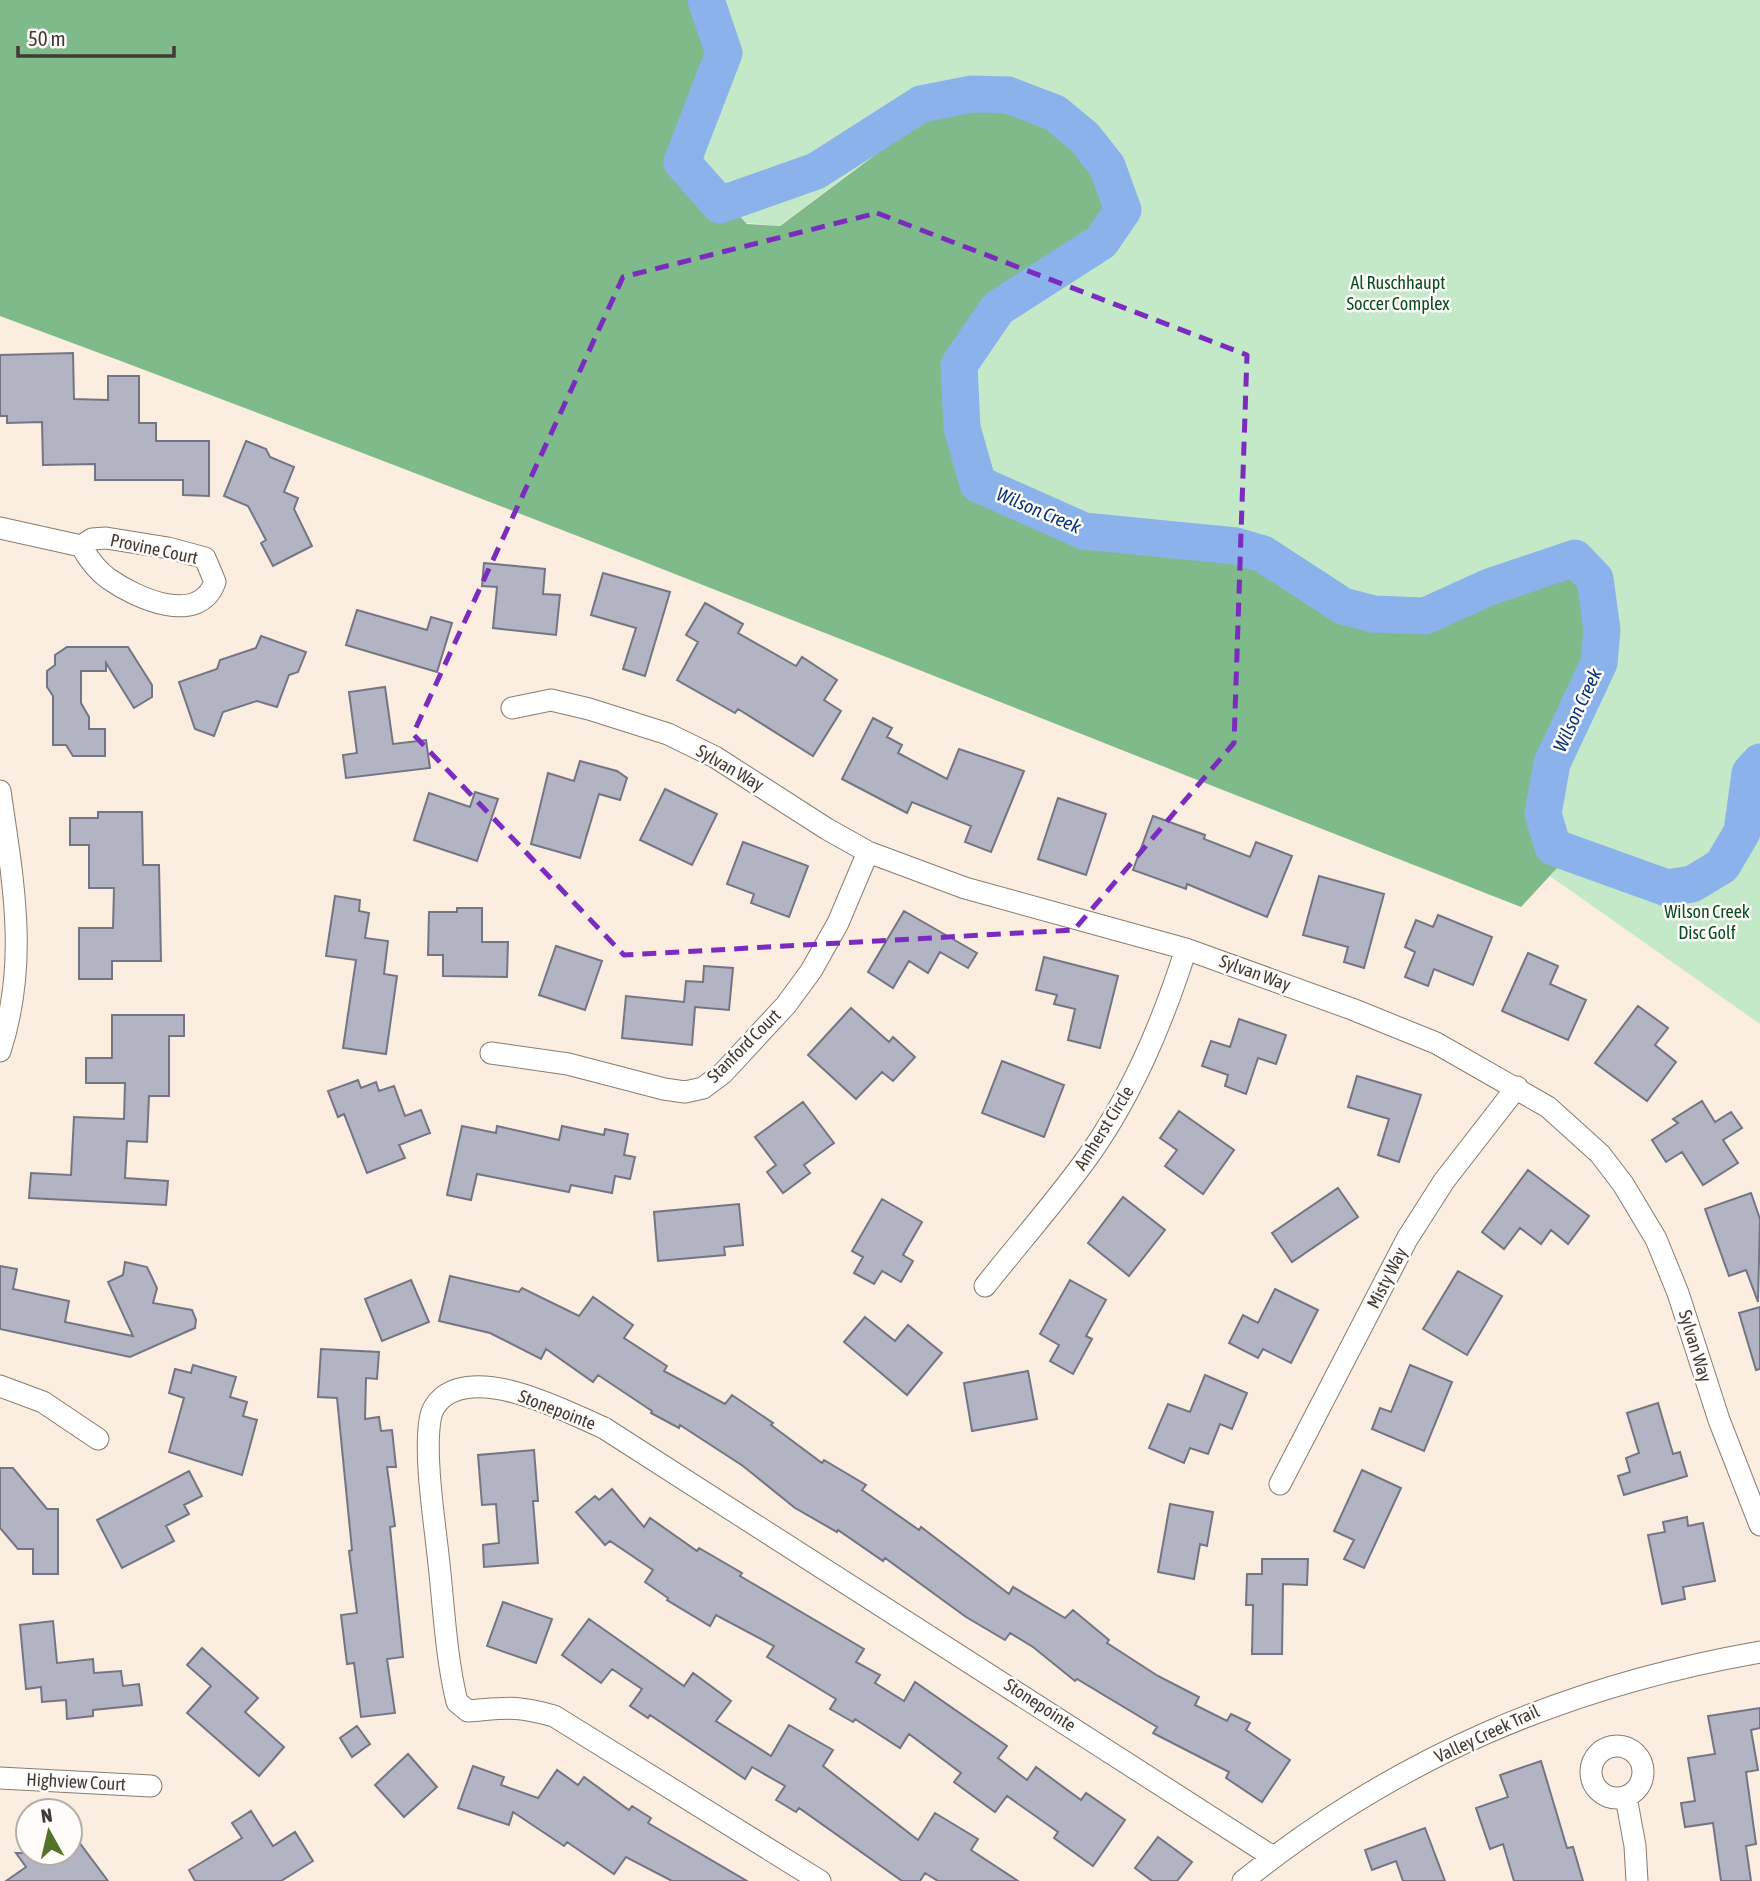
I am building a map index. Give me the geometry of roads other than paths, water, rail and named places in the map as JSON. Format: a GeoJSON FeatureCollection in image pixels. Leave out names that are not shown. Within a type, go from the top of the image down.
{"type":"FeatureCollection","features":[{"type":"Feature","properties":{"kind":"street","name":"Provine Court"},"geometry":{"type":"LineString","coordinates":[[0,528],[81,546],[107,578],[141,598],[167,605],[187,605],[201,601],[215,582],[205,558],[192,553],[106,537],[92,539],[81,546]]}},
{"type":"Feature","properties":{"kind":"street","name":"Sylvan Way"},"geometry":{"type":"LineString","coordinates":[[512,708],[551,700],[668,734],[715,757],[827,830],[868,852],[965,888],[1186,948],[1400,1028],[1517,1087],[1558,1115],[1600,1154],[1623,1184],[1656,1239],[1678,1293],[1719,1420],[1760,1525]]}},
{"type":"Feature","properties":{"kind":"street"},"geometry":{"type":"LineString","coordinates":[[0,791],[15,898],[18,955],[10,1020],[0,1051]]}},
{"type":"Feature","properties":{"kind":"street","name":"Stanford Court"},"geometry":{"type":"LineString","coordinates":[[491,1053],[568,1064],[685,1092],[703,1088],[723,1073],[786,1004],[811,971],[838,923],[868,852]]}},
{"type":"Feature","properties":{"kind":"street","name":"Amherst Circle"},"geometry":{"type":"LineString","coordinates":[[985,1286],[1079,1170],[1112,1120],[1159,1027],[1186,948]]}},
{"type":"Feature","properties":{"kind":"street","name":"Misty Way"},"geometry":{"type":"LineString","coordinates":[[1280,1484],[1407,1239],[1444,1181],[1517,1087]]}},
{"type":"Feature","properties":{"kind":"street"},"geometry":{"type":"LineString","coordinates":[[0,1386],[43,1402],[98,1439]]}},
{"type":"Feature","properties":{"kind":"street","name":"Stonepointe"},"geometry":{"type":"LineString","coordinates":[[820,1881],[554,1716],[513,1707],[468,1711],[457,1702],[432,1502],[430,1418],[443,1397],[457,1390],[490,1386],[559,1408],[604,1428],[1273,1857]]}},
{"type":"Feature","properties":{"kind":"street","name":"Valley Creek Trail"},"geometry":{"type":"LineString","coordinates":[[1243,1881],[1273,1857],[1394,1780],[1505,1723],[1632,1679],[1760,1652]]}},
{"type":"Feature","properties":{"kind":"street","name":"Highview Court"},"geometry":{"type":"LineString","coordinates":[[0,1778],[151,1786]]}},
{"type":"Feature","properties":{"kind":"street"},"geometry":{"type":"LineString","coordinates":[[1626,1797],[1635,1846],[1637,1881]]}},
{"type":"Feature","properties":{"kind":"waterway","name":"Wilson Creek"},"geometry":{"type":"LineString","coordinates":[[706,0],[724,53],[682,162],[720,205],[816,171],[921,104],[972,94],[1008,95],[1055,113],[1084,137],[1107,166],[1123,210],[1101,242],[998,308],[959,365],[962,428],[978,484],[1084,531],[1236,546],[1263,554],[1343,606],[1373,614],[1425,616],[1489,587],[1575,558],[1595,579],[1602,630],[1599,663],[1552,763],[1543,814],[1553,847],[1667,888],[1692,884],[1722,866],[1742,832],[1750,773],[1760,762]]}},
{"type":"Feature","properties":{"kind":"park label","name":"Al Ruschhaupt Soccer Complex"},"geometry":{"type":"Point","coordinates":[1398,293]}},
{"type":"Feature","properties":{"kind":"park label","name":"Wilson Creek Disc Golf"},"geometry":{"type":"Point","coordinates":[1707,922]}}]}
